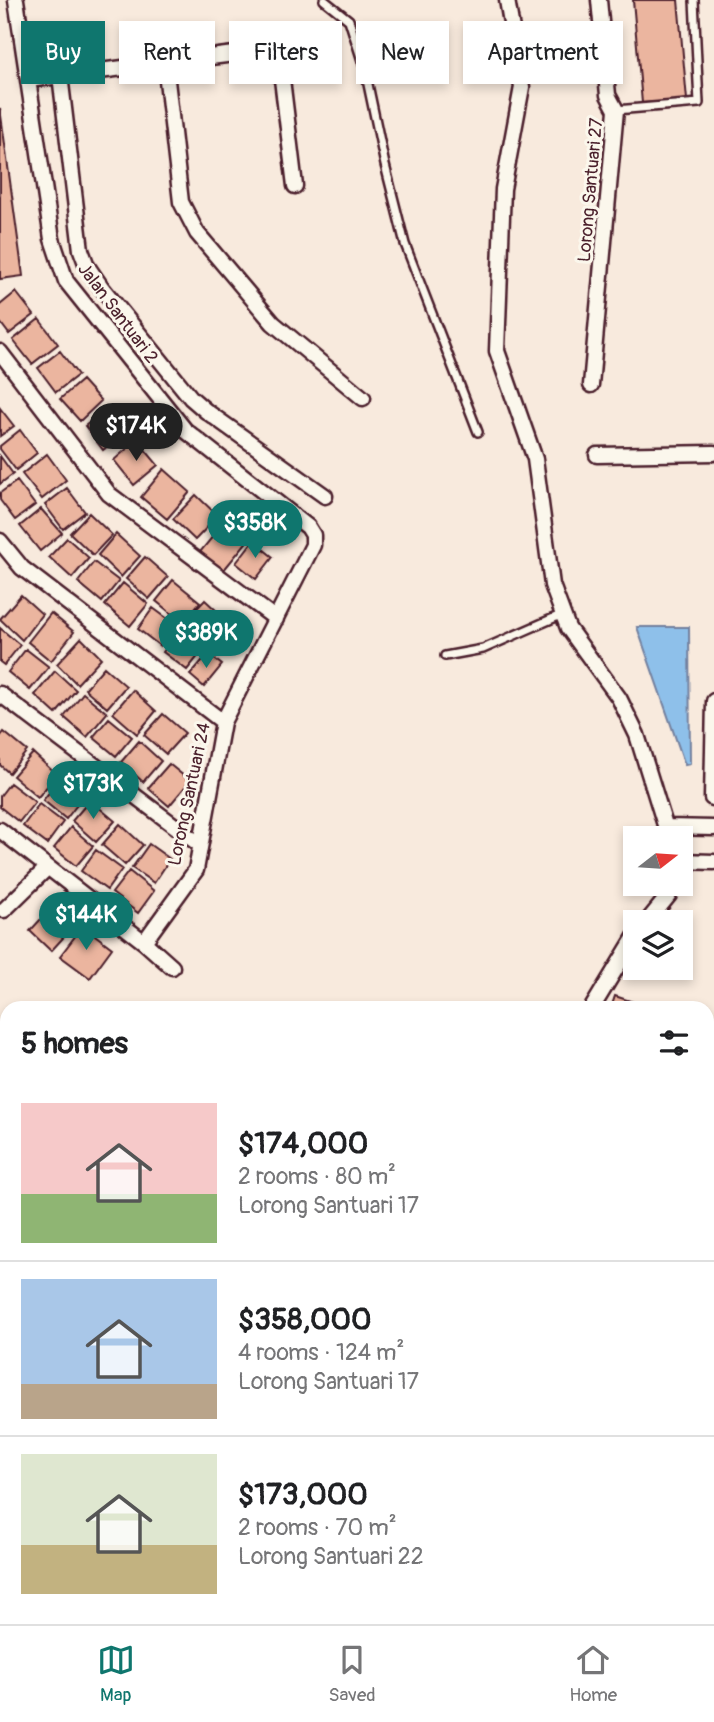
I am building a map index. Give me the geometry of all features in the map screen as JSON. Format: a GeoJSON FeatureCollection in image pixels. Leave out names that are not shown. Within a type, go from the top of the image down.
{"type":"FeatureCollection","features":[{"type":"Feature","properties":{"kind":"street","name":"Jalan Santuari 2"},"geometry":{"type":"LineString","coordinates":[[16,0],[21,33]]}},
{"type":"Feature","properties":{"kind":"street"},"geometry":{"type":"LineString","coordinates":[[507,0],[522,87],[503,190],[497,351],[535,459],[552,585],[568,628],[619,698],[637,735],[666,826]]}},
{"type":"Feature","properties":{"kind":"street","name":"Lorong Santuari 27"},"geometry":{"type":"LineString","coordinates":[[591,386],[616,110],[608,95],[599,0]]}},
{"type":"Feature","properties":{"kind":"street"},"geometry":{"type":"LineString","coordinates":[[215,57],[258,51],[281,71],[295,186]]}},
{"type":"Feature","properties":{"kind":"street","name":"Jalan Santuari 2"},"geometry":{"type":"LineString","coordinates":[[29,84],[52,239],[66,281],[185,430],[307,527],[313,535]]}},
{"type":"Feature","properties":{"kind":"street"},"geometry":{"type":"LineString","coordinates":[[61,84],[81,250],[87,266],[191,398],[326,496]]}},
{"type":"Feature","properties":{"kind":"street"},"geometry":{"type":"LineString","coordinates":[[167,84],[181,202],[193,226],[273,323],[363,398]]}},
{"type":"Feature","properties":{"kind":"street"},"geometry":{"type":"LineString","coordinates":[[0,352],[109,494],[276,619]]}},
{"type":"Feature","properties":{"kind":"street"},"geometry":{"type":"LineString","coordinates":[[597,455],[714,453]]}},
{"type":"Feature","properties":{"kind":"street","name":"Lorong Santuari 24"},"geometry":{"type":"LineString","coordinates":[[144,942],[196,870],[223,722],[313,545],[313,535]]}},
{"type":"Feature","properties":{"kind":"street"},"geometry":{"type":"LineString","coordinates":[[0,541],[22,568],[223,722]]}},
{"type":"Feature","properties":{"kind":"street"},"geometry":{"type":"LineString","coordinates":[[0,694],[200,845]]}},
{"type":"Feature","properties":{"kind":"street"},"geometry":{"type":"LineString","coordinates":[[712,798],[714,701]]}},
{"type":"Feature","properties":{"kind":"street"},"geometry":{"type":"LineString","coordinates":[[693,830],[714,828]]}},
{"type":"Feature","properties":{"kind":"street"},"geometry":{"type":"LineString","coordinates":[[0,830],[144,942],[172,967]]}},
{"type":"Feature","properties":{"kind":"street"},"geometry":{"type":"LineString","coordinates":[[693,861],[714,862]]}},
{"type":"Feature","properties":{"kind":"street"},"geometry":{"type":"LineString","coordinates":[[2,909],[47,868]]}},
{"type":"Feature","properties":{"kind":"street"},"geometry":{"type":"LineString","coordinates":[[657,910],[668,896]]}},
{"type":"Feature","properties":{"kind":"street"},"geometry":{"type":"LineString","coordinates":[[596,1001],[623,957]]}},
{"type":"Feature","properties":{"kind":"lane"},"geometry":{"type":"LineString","coordinates":[[324,0],[349,20],[365,70],[405,244],[478,432]]}},
{"type":"Feature","properties":{"kind":"lane"},"geometry":{"type":"LineString","coordinates":[[616,110],[699,103],[694,0]]}},
{"type":"Feature","properties":{"kind":"lane"},"geometry":{"type":"LineString","coordinates":[[445,656],[483,649],[563,614]]}},
{"type":"Feature","properties":{"kind":"water"},"geometry":{"type":"Polygon","coordinates":[[[637,627],[689,627],[690,764],[685,765],[637,627]]]}},
{"type":"Feature","properties":{"kind":"building"},"geometry":{"type":"Polygon","coordinates":[[[633,0],[678,0],[687,100],[642,103],[633,0]]]}},
{"type":"Feature","properties":{"kind":"building"},"geometry":{"type":"Polygon","coordinates":[[[0,108],[23,276],[0,279],[0,108]]]}},
{"type":"Feature","properties":{"kind":"building"},"geometry":{"type":"Polygon","coordinates":[[[16,292],[34,315],[9,334],[0,322],[0,305],[16,292]]]}},
{"type":"Feature","properties":{"kind":"building"},"geometry":{"type":"Polygon","coordinates":[[[39,319],[58,344],[32,364],[13,340],[39,319]]]}},
{"type":"Feature","properties":{"kind":"building"},"geometry":{"type":"Polygon","coordinates":[[[60,351],[78,375],[56,392],[38,368],[60,351]]]}},
{"type":"Feature","properties":{"kind":"building"},"geometry":{"type":"Polygon","coordinates":[[[82,380],[101,401],[80,421],[60,399],[82,380]]]}},
{"type":"Feature","properties":{"kind":"building"},"geometry":{"type":"Polygon","coordinates":[[[0,408],[14,426],[0,436],[0,408]]]}},
{"type":"Feature","properties":{"kind":"building"},"geometry":{"type":"Polygon","coordinates":[[[108,408],[126,432],[103,450],[85,426],[108,408]]]}},
{"type":"Feature","properties":{"kind":"building"},"geometry":{"type":"Polygon","coordinates":[[[20,430],[37,453],[16,470],[0,446],[20,430]]]}},
{"type":"Feature","properties":{"kind":"building"},"geometry":{"type":"Polygon","coordinates":[[[137,440],[158,465],[134,485],[114,460],[137,440]]]}},
{"type":"Feature","properties":{"kind":"building"},"geometry":{"type":"Polygon","coordinates":[[[47,454],[66,480],[42,499],[22,474],[47,454]]]}},
{"type":"Feature","properties":{"kind":"building"},"geometry":{"type":"Polygon","coordinates":[[[0,456],[13,474],[0,484],[0,456]]]}},
{"type":"Feature","properties":{"kind":"building"},"geometry":{"type":"Polygon","coordinates":[[[164,469],[190,492],[167,519],[141,497],[164,469]]]}},
{"type":"Feature","properties":{"kind":"building"},"geometry":{"type":"Polygon","coordinates":[[[17,481],[35,505],[15,520],[0,500],[0,493],[17,481]]]}},
{"type":"Feature","properties":{"kind":"building"},"geometry":{"type":"Polygon","coordinates":[[[67,488],[85,512],[63,529],[45,505],[67,488]]]}},
{"type":"Feature","properties":{"kind":"building"},"geometry":{"type":"Polygon","coordinates":[[[196,495],[218,516],[195,540],[173,519],[196,495]]]}},
{"type":"Feature","properties":{"kind":"building"},"geometry":{"type":"Polygon","coordinates":[[[41,509],[62,533],[40,551],[20,526],[41,509]]]}},
{"type":"Feature","properties":{"kind":"building"},"geometry":{"type":"Polygon","coordinates":[[[89,513],[112,535],[93,555],[70,533],[89,513]]]}},
{"type":"Feature","properties":{"kind":"building"},"geometry":{"type":"Polygon","coordinates":[[[227,519],[250,538],[223,571],[200,552],[227,519]]]}},
{"type":"Feature","properties":{"kind":"building"},"geometry":{"type":"Polygon","coordinates":[[[116,534],[140,556],[121,577],[98,555],[116,534]]]}},
{"type":"Feature","properties":{"kind":"building"},"geometry":{"type":"Polygon","coordinates":[[[67,538],[89,558],[72,578],[49,557],[67,538]]]}},
{"type":"Feature","properties":{"kind":"building"},"geometry":{"type":"Polygon","coordinates":[[[253,541],[273,557],[256,579],[236,563],[253,541]]]}},
{"type":"Feature","properties":{"kind":"building"},"geometry":{"type":"Polygon","coordinates":[[[145,557],[168,577],[149,599],[126,579],[145,557]]]}},
{"type":"Feature","properties":{"kind":"building"},"geometry":{"type":"Polygon","coordinates":[[[94,562],[119,581],[102,602],[78,582],[94,562]]]}},
{"type":"Feature","properties":{"kind":"building"},"geometry":{"type":"Polygon","coordinates":[[[173,580],[200,602],[183,623],[156,601],[173,580]]]}},
{"type":"Feature","properties":{"kind":"building"},"geometry":{"type":"Polygon","coordinates":[[[123,583],[148,604],[130,626],[105,605],[123,583]]]}},
{"type":"Feature","properties":{"kind":"building"},"geometry":{"type":"Polygon","coordinates":[[[21,595],[42,614],[22,640],[0,619],[21,595]]]}},
{"type":"Feature","properties":{"kind":"building"},"geometry":{"type":"Polygon","coordinates":[[[205,600],[229,622],[207,647],[183,623],[205,600]]]}},
{"type":"Feature","properties":{"kind":"building"},"geometry":{"type":"Polygon","coordinates":[[[153,608],[176,625],[160,646],[138,629],[153,608]]]}},
{"type":"Feature","properties":{"kind":"building"},"geometry":{"type":"Polygon","coordinates":[[[51,613],[74,632],[51,661],[28,642],[51,613]]]}},
{"type":"Feature","properties":{"kind":"building"},"geometry":{"type":"Polygon","coordinates":[[[0,628],[20,645],[4,665],[0,662],[0,628]]]}},
{"type":"Feature","properties":{"kind":"building"},"geometry":{"type":"Polygon","coordinates":[[[180,630],[204,649],[187,670],[163,652],[180,630]]]}},
{"type":"Feature","properties":{"kind":"building"},"geometry":{"type":"Polygon","coordinates":[[[81,638],[101,658],[77,684],[57,664],[81,638]]]}},
{"type":"Feature","properties":{"kind":"building"},"geometry":{"type":"Polygon","coordinates":[[[26,649],[49,667],[30,690],[8,672],[26,649]]]}},
{"type":"Feature","properties":{"kind":"building"},"geometry":{"type":"Polygon","coordinates":[[[208,654],[222,665],[204,687],[190,675],[208,654]]]}},
{"type":"Feature","properties":{"kind":"building"},"geometry":{"type":"Polygon","coordinates":[[[104,667],[126,686],[107,708],[85,689],[104,667]]]}},
{"type":"Feature","properties":{"kind":"building"},"geometry":{"type":"Polygon","coordinates":[[[55,671],[76,690],[56,714],[35,695],[55,671]]]}},
{"type":"Feature","properties":{"kind":"building"},"geometry":{"type":"Polygon","coordinates":[[[133,690],[156,711],[137,734],[113,713],[133,690]]]}},
{"type":"Feature","properties":{"kind":"building"},"geometry":{"type":"Polygon","coordinates":[[[83,693],[107,713],[87,737],[64,717],[83,693]]]}},
{"type":"Feature","properties":{"kind":"building"},"geometry":{"type":"Polygon","coordinates":[[[163,714],[185,733],[166,754],[144,735],[163,714]]]}},
{"type":"Feature","properties":{"kind":"building"},"geometry":{"type":"Polygon","coordinates":[[[109,718],[132,737],[116,756],[93,737],[109,718]]]}},
{"type":"Feature","properties":{"kind":"building"},"geometry":{"type":"Polygon","coordinates":[[[4,732],[27,751],[9,773],[0,765],[0,737],[4,732]]]}},
{"type":"Feature","properties":{"kind":"building"},"geometry":{"type":"Polygon","coordinates":[[[139,741],[161,761],[143,782],[121,762],[139,741]]]}},
{"type":"Feature","properties":{"kind":"building"},"geometry":{"type":"Polygon","coordinates":[[[33,753],[57,775],[38,797],[13,776],[33,753]]]}},
{"type":"Feature","properties":{"kind":"building"},"geometry":{"type":"Polygon","coordinates":[[[169,764],[190,781],[169,806],[148,788],[169,764]]]}},
{"type":"Feature","properties":{"kind":"building"},"geometry":{"type":"Polygon","coordinates":[[[60,779],[83,797],[66,819],[43,800],[60,779]]]}},
{"type":"Feature","properties":{"kind":"building"},"geometry":{"type":"Polygon","coordinates":[[[10,783],[35,802],[19,822],[0,807],[0,796],[10,783]]]}},
{"type":"Feature","properties":{"kind":"building"},"geometry":{"type":"Polygon","coordinates":[[[90,800],[115,821],[96,842],[72,821],[90,800]]]}},
{"type":"Feature","properties":{"kind":"building"},"geometry":{"type":"Polygon","coordinates":[[[39,804],[63,822],[47,844],[23,826],[39,804]]]}},
{"type":"Feature","properties":{"kind":"building"},"geometry":{"type":"Polygon","coordinates":[[[120,824],[143,845],[125,865],[102,845],[120,824]]]}},
{"type":"Feature","properties":{"kind":"building"},"geometry":{"type":"Polygon","coordinates":[[[71,827],[93,846],[76,866],[54,848],[71,827]]]}},
{"type":"Feature","properties":{"kind":"building"},"geometry":{"type":"Polygon","coordinates":[[[149,844],[170,859],[154,883],[132,868],[149,844]]]}},
{"type":"Feature","properties":{"kind":"building"},"geometry":{"type":"Polygon","coordinates":[[[96,850],[122,869],[107,890],[81,871],[96,850]]]}},
{"type":"Feature","properties":{"kind":"building"},"geometry":{"type":"Polygon","coordinates":[[[129,871],[154,891],[138,913],[112,893],[129,871]]]}},
{"type":"Feature","properties":{"kind":"building"},"geometry":{"type":"Polygon","coordinates":[[[53,906],[74,926],[51,951],[30,931],[53,906]]]}},
{"type":"Feature","properties":{"kind":"building"},"geometry":{"type":"Polygon","coordinates":[[[83,926],[112,948],[90,978],[60,956],[83,926]]]}},
{"type":"Feature","properties":{"kind":"building"},"geometry":{"type":"Polygon","coordinates":[[[615,996],[630,1001],[613,1001],[615,996]]]}}]}
